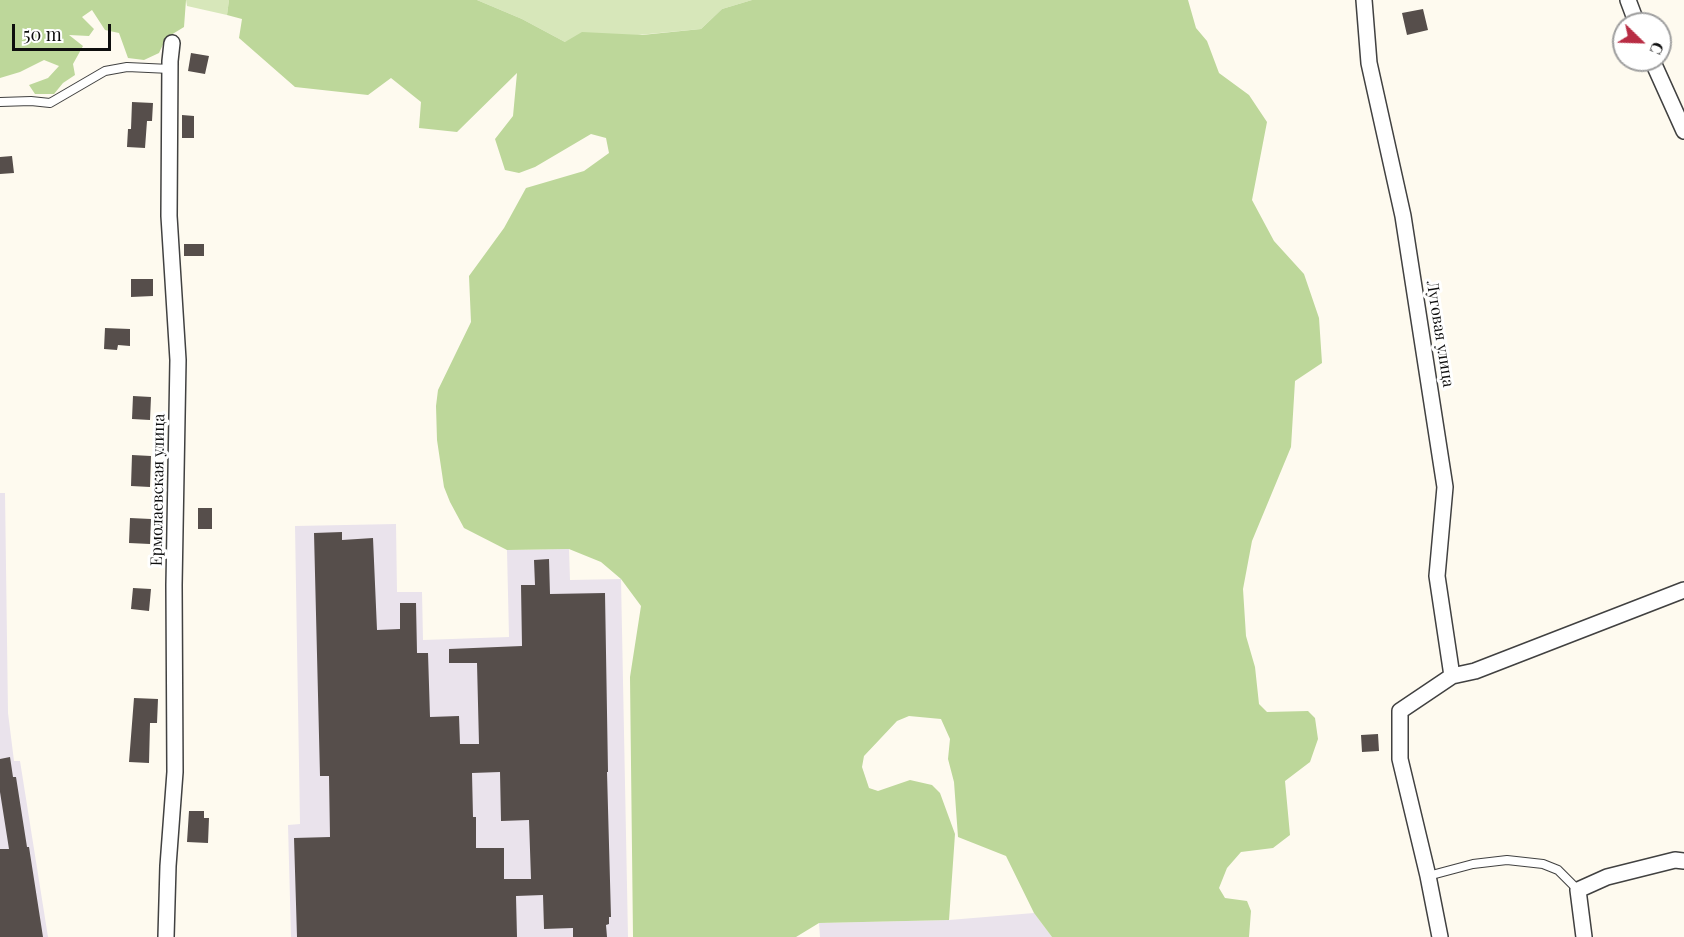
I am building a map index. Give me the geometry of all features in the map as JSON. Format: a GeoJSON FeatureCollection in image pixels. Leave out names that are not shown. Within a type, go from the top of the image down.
{"type":"FeatureCollection","features":[{"type":"Feature","properties":{"kind":"street","name":"Луговая улица"},"geometry":{"type":"LineString","coordinates":[[1364,0],[1369,63],[1403,216],[1445,487],[1437,576],[1452,676]]}},
{"type":"Feature","properties":{"kind":"street","name":"Ермолаевская улица"},"geometry":{"type":"LineString","coordinates":[[166,937],[168,866],[175,772],[174,585],[178,360],[169,216],[172,43]]}},
{"type":"Feature","properties":{"kind":"street"},"geometry":{"type":"LineString","coordinates":[[1657,72],[1684,131]]}},
{"type":"Feature","properties":{"kind":"street"},"geometry":{"type":"LineString","coordinates":[[1440,937],[1400,759],[1400,711],[1452,676],[1474,671],[1684,590]]}},
{"type":"Feature","properties":{"kind":"street"},"geometry":{"type":"LineString","coordinates":[[1584,937],[1578,890],[1607,877],[1675,860],[1684,861]]}},
{"type":"Feature","properties":{"kind":"lane"},"geometry":{"type":"LineString","coordinates":[[0,102],[50,103],[105,71],[127,67],[170,69]]}},
{"type":"Feature","properties":{"kind":"lane"},"geometry":{"type":"LineString","coordinates":[[1428,876],[1473,864],[1507,860],[1543,864],[1558,870],[1578,890]]}},
{"type":"Feature","properties":{"kind":"shaded area"},"geometry":{"type":"Polygon","coordinates":[[[0,493],[5,493],[8,713],[14,761],[20,761],[48,937],[0,937],[0,493]]]}},
{"type":"Feature","properties":{"kind":"shaded area"},"geometry":{"type":"Polygon","coordinates":[[[396,524],[397,592],[422,592],[423,640],[509,637],[507,550],[569,549],[570,580],[621,579],[628,937],[291,937],[288,825],[300,824],[295,526],[396,524]]]}},
{"type":"Feature","properties":{"kind":"shaded area"},"geometry":{"type":"Polygon","coordinates":[[[1034,913],[1052,937],[820,937],[819,923],[949,920],[1034,913]]]}},
{"type":"Feature","properties":{"kind":"green space"},"geometry":{"type":"Polygon","coordinates":[[[0,0],[186,0],[184,27],[166,38],[159,53],[144,60],[128,58],[119,33],[105,30],[92,10],[82,17],[94,29],[89,36],[69,35],[83,46],[73,64],[75,75],[63,83],[54,94],[35,94],[29,85],[48,78],[59,66],[44,60],[20,72],[0,78],[0,0]]]}},
{"type":"Feature","properties":{"kind":"green space"},"geometry":{"type":"Polygon","coordinates":[[[186,0],[229,0],[227,15],[187,6],[186,0]]]}},
{"type":"Feature","properties":{"kind":"green space"},"geometry":{"type":"Polygon","coordinates":[[[229,0],[477,0],[522,19],[565,42],[582,32],[642,35],[701,29],[722,9],[752,0],[1188,0],[1196,28],[1207,41],[1219,73],[1249,95],[1267,122],[1252,200],[1274,241],[1304,274],[1319,318],[1322,363],[1295,381],[1291,447],[1252,541],[1243,589],[1246,636],[1255,667],[1259,704],[1267,712],[1308,711],[1315,718],[1318,739],[1310,762],[1285,781],[1290,835],[1273,848],[1241,852],[1227,868],[1219,888],[1225,898],[1247,901],[1251,911],[1249,937],[1052,937],[1034,913],[1006,856],[958,837],[954,782],[948,759],[950,739],[941,719],[909,716],[897,721],[864,756],[862,767],[869,788],[878,791],[910,780],[932,785],[940,793],[955,834],[949,920],[819,923],[796,937],[633,937],[630,677],[641,606],[621,579],[601,562],[569,549],[507,550],[464,528],[444,487],[437,440],[438,390],[471,322],[469,276],[504,228],[526,188],[584,171],[609,153],[606,138],[591,134],[535,167],[519,173],[505,170],[495,139],[513,116],[517,73],[457,132],[419,128],[421,102],[391,78],[368,95],[295,87],[239,38],[242,19],[227,15],[229,0]]]}},
{"type":"Feature","properties":{"kind":"green space"},"geometry":{"type":"Polygon","coordinates":[[[477,0],[752,0],[722,9],[701,29],[565,42],[522,19],[477,0]]]}},
{"type":"Feature","properties":{"kind":"building"},"geometry":{"type":"Polygon","coordinates":[[[1423,9],[1428,30],[1407,35],[1402,13],[1423,9]]]}},
{"type":"Feature","properties":{"kind":"building"},"geometry":{"type":"Polygon","coordinates":[[[191,53],[209,56],[205,74],[188,71],[191,53]]]}},
{"type":"Feature","properties":{"kind":"building"},"geometry":{"type":"Polygon","coordinates":[[[132,102],[153,103],[152,121],[147,121],[145,148],[127,147],[128,129],[131,129],[132,102]]]}},
{"type":"Feature","properties":{"kind":"building"},"geometry":{"type":"Polygon","coordinates":[[[182,115],[194,116],[194,138],[182,138],[182,115]]]}},
{"type":"Feature","properties":{"kind":"building"},"geometry":{"type":"Polygon","coordinates":[[[12,156],[14,173],[0,174],[0,157],[12,156]]]}},
{"type":"Feature","properties":{"kind":"building"},"geometry":{"type":"Polygon","coordinates":[[[184,244],[204,244],[204,256],[184,256],[184,244]]]}},
{"type":"Feature","properties":{"kind":"building"},"geometry":{"type":"Polygon","coordinates":[[[131,279],[153,279],[153,296],[131,297],[131,279]]]}},
{"type":"Feature","properties":{"kind":"building"},"geometry":{"type":"Polygon","coordinates":[[[105,328],[130,329],[130,346],[118,345],[117,350],[104,349],[105,328]]]}},
{"type":"Feature","properties":{"kind":"building"},"geometry":{"type":"Polygon","coordinates":[[[133,396],[151,397],[150,420],[132,419],[133,396]]]}},
{"type":"Feature","properties":{"kind":"building"},"geometry":{"type":"Polygon","coordinates":[[[132,455],[151,456],[150,487],[131,486],[132,455]]]}},
{"type":"Feature","properties":{"kind":"building"},"geometry":{"type":"Polygon","coordinates":[[[198,508],[212,508],[212,529],[198,529],[198,508]]]}},
{"type":"Feature","properties":{"kind":"building"},"geometry":{"type":"Polygon","coordinates":[[[130,518],[151,519],[150,544],[129,543],[130,518]]]}},
{"type":"Feature","properties":{"kind":"building"},"geometry":{"type":"Polygon","coordinates":[[[342,532],[342,540],[373,538],[377,630],[400,629],[400,603],[416,603],[417,653],[428,653],[430,717],[459,716],[460,744],[479,744],[477,663],[449,663],[449,649],[522,646],[521,585],[535,585],[534,560],[549,559],[550,594],[605,593],[611,917],[609,917],[609,924],[606,925],[607,937],[573,937],[573,928],[544,929],[543,895],[516,896],[517,937],[297,937],[294,838],[330,837],[329,776],[320,776],[314,533],[342,532]],[[500,772],[472,773],[476,848],[504,848],[504,879],[531,879],[529,820],[501,821],[500,772]]]}},
{"type":"Feature","properties":{"kind":"building"},"geometry":{"type":"Polygon","coordinates":[[[133,588],[151,589],[149,611],[131,609],[133,588]]]}},
{"type":"Feature","properties":{"kind":"building"},"geometry":{"type":"Polygon","coordinates":[[[134,698],[158,699],[157,723],[150,723],[149,763],[129,762],[134,698]]]}},
{"type":"Feature","properties":{"kind":"building"},"geometry":{"type":"Polygon","coordinates":[[[1378,734],[1379,751],[1362,752],[1361,735],[1378,734]]]}},
{"type":"Feature","properties":{"kind":"building"},"geometry":{"type":"Polygon","coordinates":[[[10,757],[13,777],[16,777],[27,847],[29,847],[43,937],[0,937],[0,849],[9,849],[0,792],[0,759],[10,757]]]}},
{"type":"Feature","properties":{"kind":"building"},"geometry":{"type":"Polygon","coordinates":[[[189,811],[204,811],[204,818],[209,818],[208,843],[187,842],[189,811]]]}}]}
